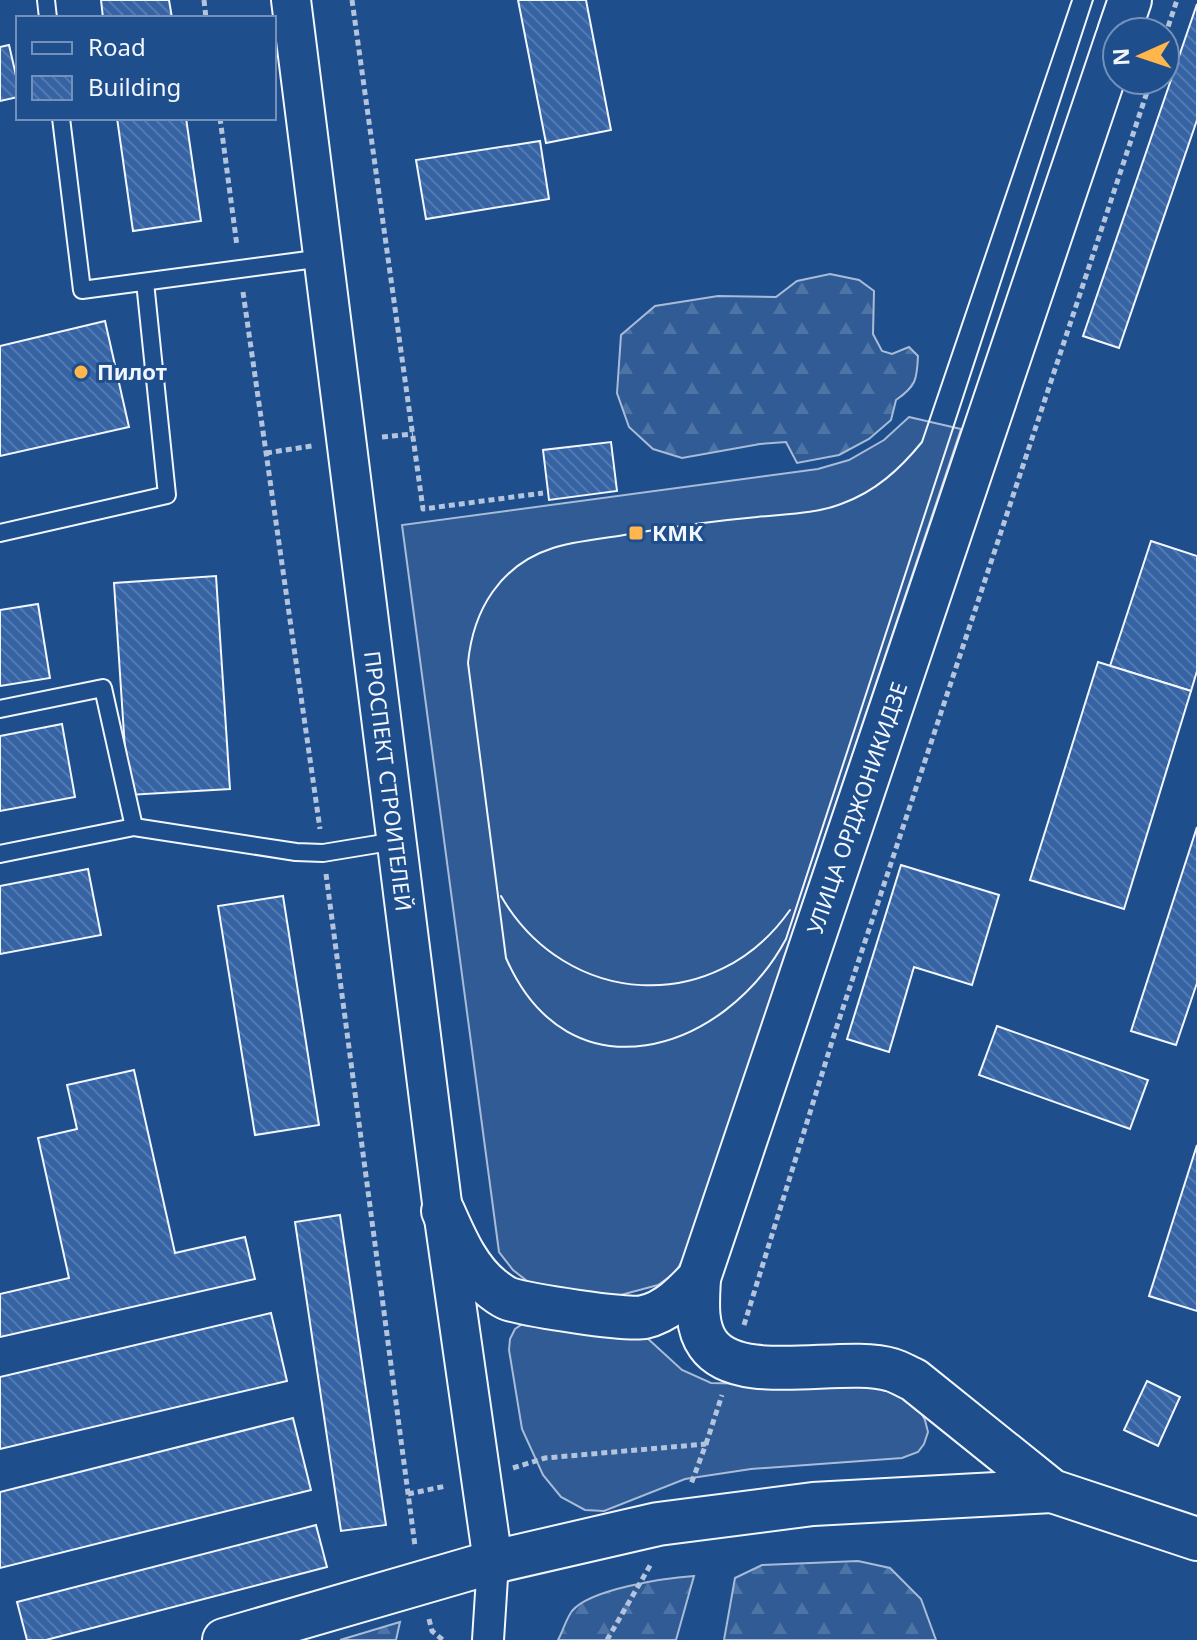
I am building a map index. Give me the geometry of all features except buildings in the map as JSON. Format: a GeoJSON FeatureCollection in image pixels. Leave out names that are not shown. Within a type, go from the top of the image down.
{"type":"FeatureCollection","features":[{"type":"Feature","properties":{"kind":"main road","name":"УЛИЦА ОРДЖОНИКИДЗЕ"},"geometry":{"type":"LineString","coordinates":[[443,1211],[473,1269],[490,1287],[507,1298],[615,1317],[643,1318],[672,1303],[699,1278],[1101,85]]}},
{"type":"Feature","properties":{"kind":"main road"},"geometry":{"type":"LineString","coordinates":[[699,1278],[698,1316],[707,1343],[724,1360],[754,1367],[866,1366],[891,1369],[914,1380],[1052,1491],[1197,1539]]}},
{"type":"Feature","properties":{"kind":"main road"},"geometry":{"type":"LineString","coordinates":[[224,1640],[493,1562],[658,1524],[783,1507],[1052,1491]]}},
{"type":"Feature","properties":{"kind":"street","name":"ПРОСПЕКТ СТРОИТЕЛЕЙ"},"geometry":{"type":"LineString","coordinates":[[291,0],[443,1211],[493,1562]]}},
{"type":"Feature","properties":{"kind":"street"},"geometry":{"type":"LineString","coordinates":[[488,1640],[493,1562]]}},
{"type":"Feature","properties":{"kind":"lane"},"geometry":{"type":"LineString","coordinates":[[61,120],[82,290],[323,258]]}},
{"type":"Feature","properties":{"kind":"lane"},"geometry":{"type":"LineString","coordinates":[[0,533],[167,495],[145,282]]}},
{"type":"Feature","properties":{"kind":"lane"},"geometry":{"type":"LineString","coordinates":[[0,709],[103,688],[134,827]]}},
{"type":"Feature","properties":{"kind":"lane"},"geometry":{"type":"LineString","coordinates":[[0,854],[134,827],[296,852],[323,853],[396,841]]}},
{"type":"Feature","properties":{"kind":"path"},"geometry":{"type":"LineString","coordinates":[[352,0],[423,509],[543,493]]}},
{"type":"Feature","properties":{"kind":"path"},"geometry":{"type":"LineString","coordinates":[[706,1444],[835,1032],[1146,96]]}},
{"type":"Feature","properties":{"kind":"path"},"geometry":{"type":"LineString","coordinates":[[220,120],[323,853],[410,1510],[432,1631],[443,1640]]}},
{"type":"Feature","properties":{"kind":"shaded area"},"geometry":{"type":"Polygon","coordinates":[[[909,417],[961,429],[685,1255],[676,1272],[658,1285],[602,1300],[531,1284],[513,1270],[499,1252],[402,525],[818,469],[849,460],[884,440],[909,417]]]}},
{"type":"Feature","properties":{"kind":"shaded area"},"geometry":{"type":"Polygon","coordinates":[[[527,1321],[646,1337],[682,1370],[711,1383],[883,1387],[916,1403],[928,1432],[918,1452],[902,1458],[751,1469],[685,1479],[604,1511],[585,1510],[561,1497],[543,1475],[522,1429],[509,1350],[515,1329],[527,1321]]]}},
{"type":"Feature","properties":{"kind":"green space"},"geometry":{"type":"Polygon","coordinates":[[[830,274],[859,280],[874,291],[873,334],[882,351],[892,354],[909,347],[918,356],[916,377],[908,391],[896,400],[891,420],[869,439],[839,455],[797,463],[786,442],[682,458],[653,449],[629,427],[617,393],[621,335],[655,306],[718,296],[776,297],[797,281],[830,274]]]}},
{"type":"Feature","properties":{"kind":"green space"},"geometry":{"type":"Polygon","coordinates":[[[858,1561],[890,1568],[921,1599],[936,1640],[724,1640],[735,1578],[762,1565],[858,1561]]]}},
{"type":"Feature","properties":{"kind":"green space"},"geometry":{"type":"Polygon","coordinates":[[[694,1576],[676,1640],[558,1640],[572,1611],[581,1603],[647,1582],[694,1576]]]}},
{"type":"Feature","properties":{"kind":"green space"},"geometry":{"type":"Polygon","coordinates":[[[400,1622],[396,1640],[340,1640],[400,1622]]]}},
{"type":"Feature","properties":{"kind":"tram line"},"geometry":{"type":"LineString","coordinates":[[1072,0],[922,442],[905,461],[865,493],[821,510],[674,527],[553,548],[518,566],[492,592],[483,608],[468,663],[506,958],[533,1003],[567,1032],[605,1045],[646,1045],[687,1033],[725,1011],[759,979],[786,939],[1093,0]]}},
{"type":"Feature","properties":{"kind":"tram line"},"geometry":{"type":"LineString","coordinates":[[501,896],[529,933],[563,960],[601,978],[642,985],[683,982],[722,969],[759,945],[790,910]]}},
{"type":"Feature","properties":{"kind":"place","name":"Пилот"},"geometry":{"type":"Point","coordinates":[81,372]}},
{"type":"Feature","properties":{"kind":"place","name":"КМК"},"geometry":{"type":"Point","coordinates":[636,533]}}]}
